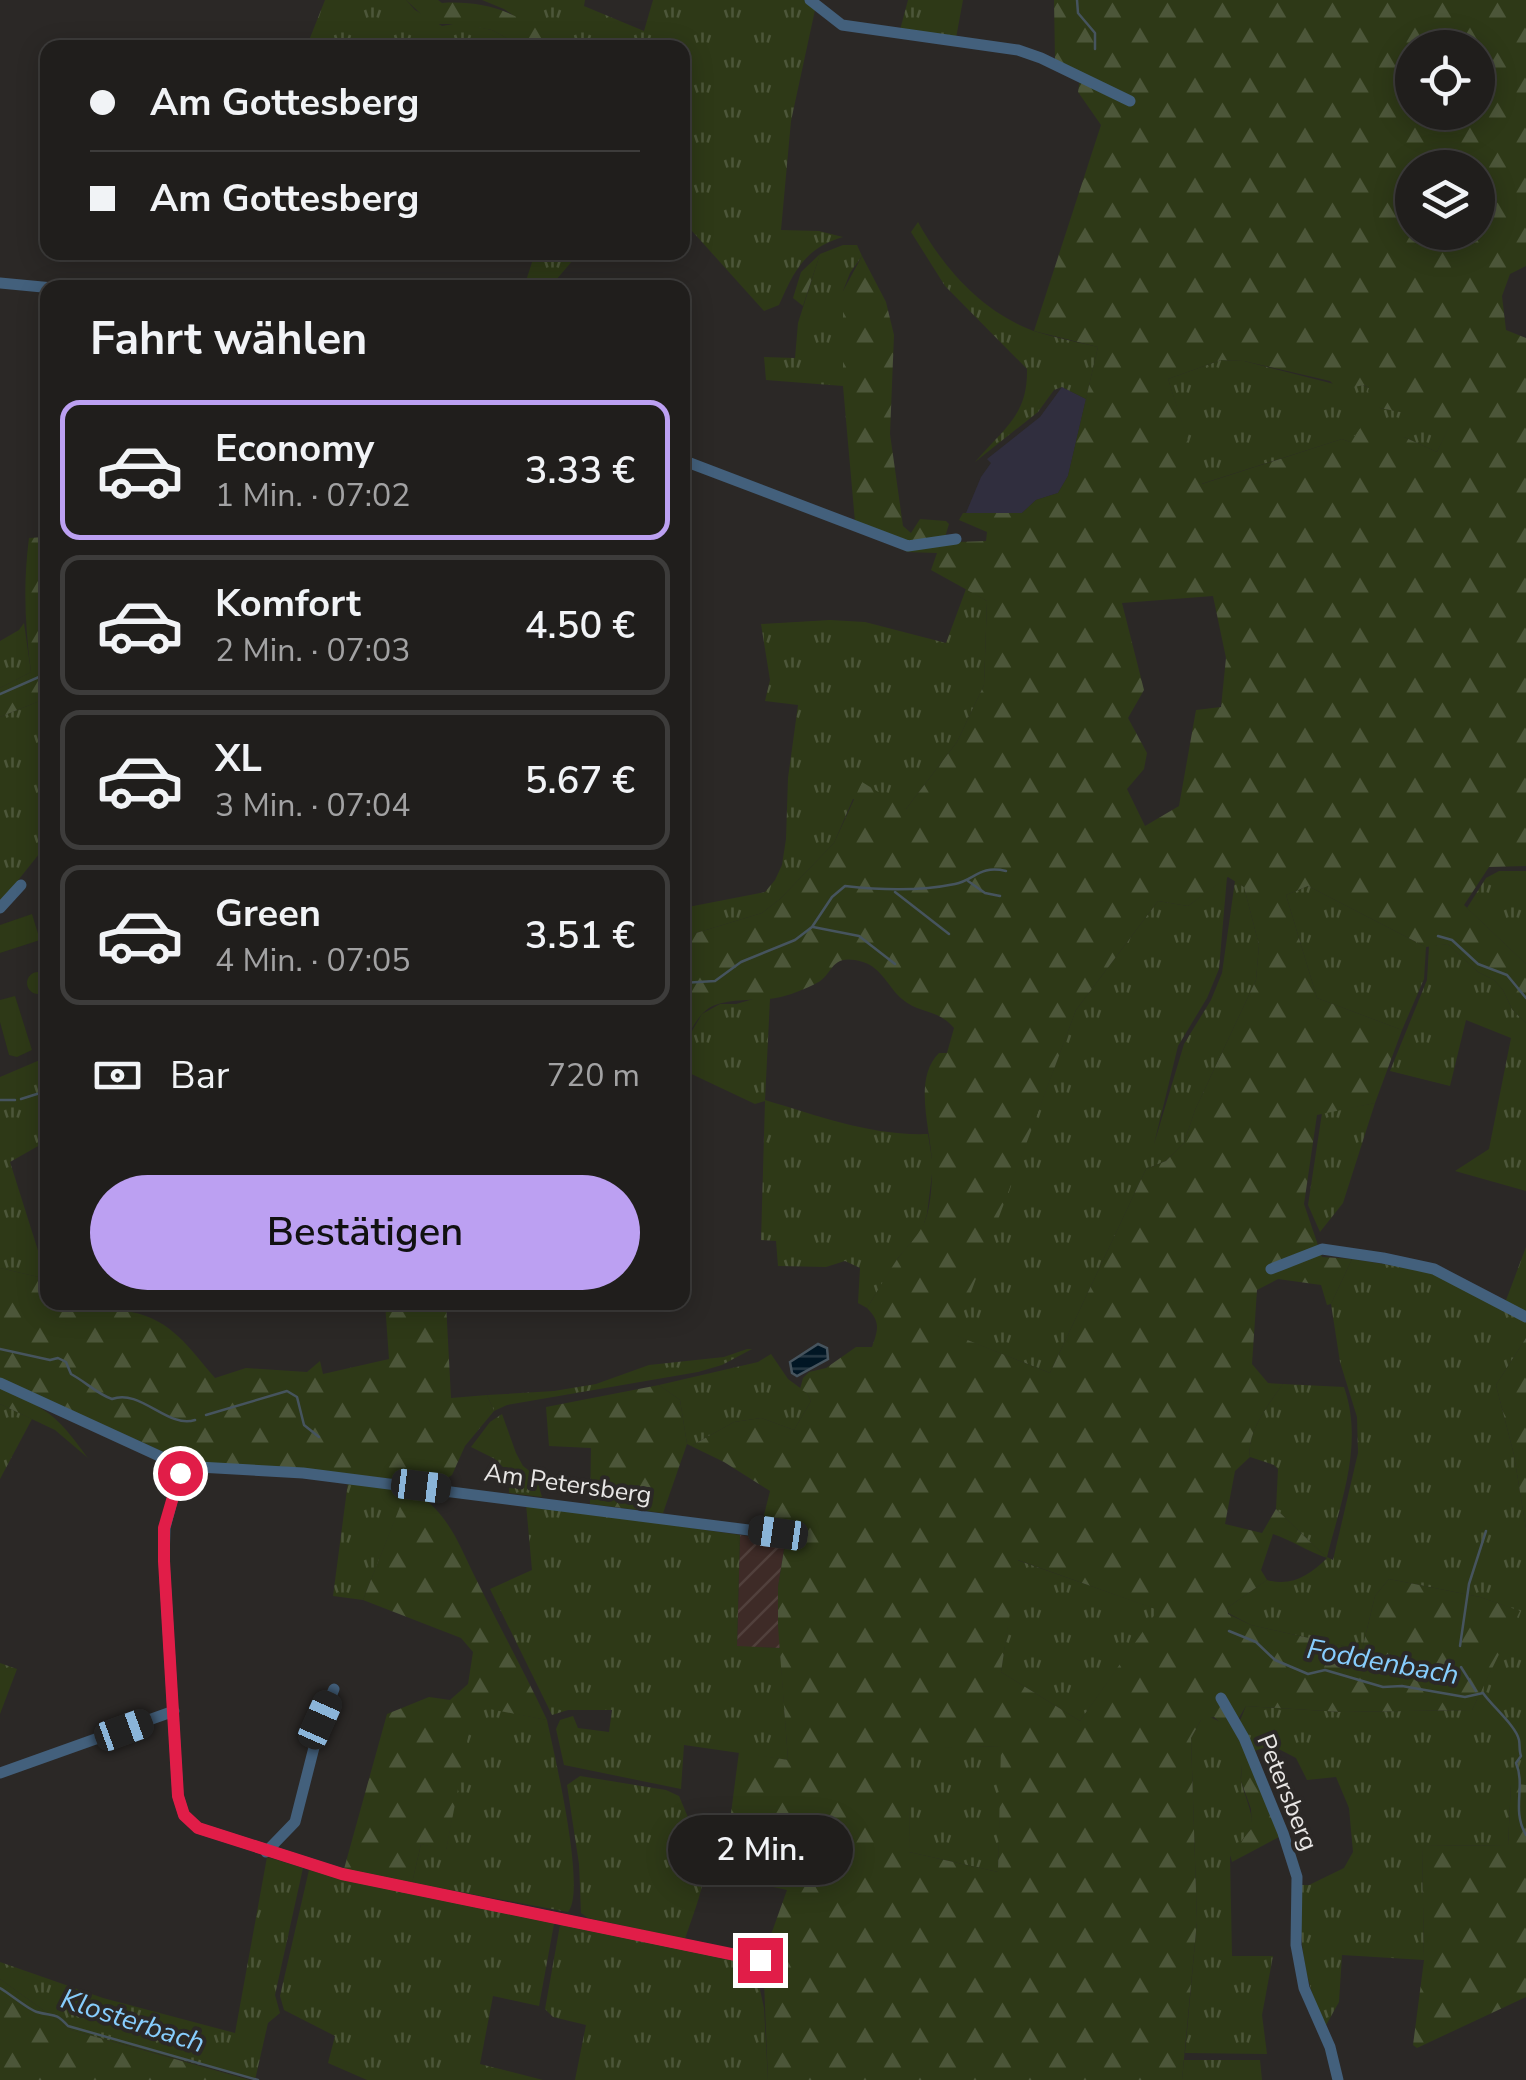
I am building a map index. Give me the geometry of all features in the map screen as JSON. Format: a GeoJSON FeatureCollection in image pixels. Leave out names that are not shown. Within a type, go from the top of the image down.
{"type":"FeatureCollection","features":[{"type":"Feature","properties":{"kind":"street"},"geometry":{"type":"LineString","coordinates":[[810,0],[842,25],[968,45],[987,44],[1029,54],[1130,101]]}},
{"type":"Feature","properties":{"kind":"street"},"geometry":{"type":"LineString","coordinates":[[0,283],[40,287]]}},
{"type":"Feature","properties":{"kind":"street"},"geometry":{"type":"LineString","coordinates":[[690,463],[908,546],[956,539]]}},
{"type":"Feature","properties":{"kind":"street"},"geometry":{"type":"LineString","coordinates":[[0,908],[20,885]]}},
{"type":"Feature","properties":{"kind":"street"},"geometry":{"type":"LineString","coordinates":[[1271,1269],[1322,1249],[1383,1258],[1434,1269],[1526,1317]]}},
{"type":"Feature","properties":{"kind":"street","name":"Am Petersberg"},"geometry":{"type":"LineString","coordinates":[[0,1383],[181,1466],[303,1472],[788,1535]]}},
{"type":"Feature","properties":{"kind":"street"},"geometry":{"type":"LineString","coordinates":[[181,1466],[164,1528],[164,1544],[178,1796],[184,1815],[208,1834],[342,1874],[760,1960]]}},
{"type":"Feature","properties":{"kind":"street"},"geometry":{"type":"LineString","coordinates":[[266,1852],[295,1822],[320,1720],[334,1689]]}},
{"type":"Feature","properties":{"kind":"street","name":"Petersberg"},"geometry":{"type":"LineString","coordinates":[[1221,1698],[1244,1738],[1297,1877],[1296,1944],[1304,1988],[1330,2047],[1338,2080]]}},
{"type":"Feature","properties":{"kind":"street"},"geometry":{"type":"LineString","coordinates":[[0,1773],[174,1712]]}},
{"type":"Feature","properties":{"kind":"shaded area"},"geometry":{"type":"Polygon","coordinates":[[[1062,387],[1086,399],[1068,476],[1058,493],[1036,500],[1022,513],[966,513],[991,463],[987,459],[1040,417],[1062,387]]]}},
{"type":"Feature","properties":{"kind":"shaded area"},"geometry":{"type":"Polygon","coordinates":[[[740,1535],[785,1542],[778,1588],[780,1648],[737,1647],[740,1535]]]}},
{"type":"Feature","properties":{"kind":"green space"},"geometry":{"type":"Polygon","coordinates":[[[325,0],[406,0],[442,26],[459,23],[492,30],[510,40],[309,40],[325,0]]]}},
{"type":"Feature","properties":{"kind":"green space"},"geometry":{"type":"Polygon","coordinates":[[[406,0],[491,7],[520,18],[551,40],[510,40],[492,30],[432,24],[406,0]]]}},
{"type":"Feature","properties":{"kind":"green space"},"geometry":{"type":"Polygon","coordinates":[[[482,0],[585,0],[584,6],[644,31],[653,0],[804,0],[815,10],[791,121],[781,230],[819,231],[843,237],[810,254],[796,271],[779,305],[764,311],[690,229],[690,40],[549,40],[504,9],[482,0]]]}},
{"type":"Feature","properties":{"kind":"green space"},"geometry":{"type":"Polygon","coordinates":[[[908,0],[963,0],[956,38],[900,30],[908,0]]]}},
{"type":"Feature","properties":{"kind":"green space"},"geometry":{"type":"Polygon","coordinates":[[[1054,0],[1526,0],[1526,266],[1510,274],[1502,296],[1506,330],[1526,338],[1526,866],[1489,867],[1464,905],[1526,964],[1526,1023],[1494,980],[1478,972],[1448,944],[1426,947],[1308,886],[1286,895],[1317,998],[1402,1030],[1375,1103],[1317,1115],[1304,1204],[1322,1257],[1352,1259],[1331,1304],[1327,1305],[1321,1285],[1278,1279],[1257,1290],[1252,1364],[1268,1383],[1283,1384],[1255,1428],[1250,1457],[1235,1471],[1225,1524],[1262,1533],[1276,1509],[1327,1558],[1273,1534],[1261,1570],[1267,1580],[1227,1608],[1228,1614],[1251,1625],[1362,1650],[1375,1596],[1389,1579],[1480,1597],[1520,1611],[1472,1710],[1342,1712],[1246,1706],[1234,1726],[1281,1836],[1232,1862],[1230,1855],[1252,1828],[1251,1809],[1241,1781],[1242,1756],[1230,1731],[1214,1717],[1201,1720],[1191,1738],[1197,1921],[1182,2080],[768,2080],[763,1957],[787,1890],[707,1872],[707,1842],[701,1825],[731,1813],[739,1752],[788,1760],[778,1626],[778,1587],[787,1531],[761,1527],[770,1491],[691,1446],[734,1422],[761,1418],[794,1430],[811,1401],[800,1389],[803,1378],[856,1347],[872,1347],[877,1326],[867,1308],[927,1215],[932,1168],[926,1078],[939,1053],[947,1053],[954,1028],[941,1017],[902,999],[870,965],[843,960],[820,981],[797,992],[715,1005],[690,1034],[690,935],[762,913],[780,899],[834,843],[862,782],[906,809],[957,742],[984,685],[987,601],[931,570],[937,553],[907,552],[855,522],[843,386],[843,291],[862,256],[886,302],[894,335],[890,434],[903,526],[911,533],[920,519],[946,521],[949,524],[945,537],[957,542],[986,541],[987,532],[959,520],[963,513],[1022,513],[1036,500],[1058,493],[1068,476],[1098,347],[1034,331],[1101,125],[1078,92],[1081,72],[1055,60],[1054,0]],[[1221,360],[1168,379],[1202,484],[1342,439],[1350,442],[1361,427],[1404,437],[1437,452],[1451,422],[1380,408],[1366,398],[1369,388],[1364,385],[1339,390],[1330,381],[1244,361],[1221,360]],[[1213,596],[1122,603],[1144,690],[1128,718],[1147,753],[1144,769],[1127,789],[1145,826],[1179,806],[1196,710],[1221,707],[1226,658],[1213,596]],[[1228,877],[1188,906],[1158,901],[1076,1010],[955,1335],[1050,1373],[1146,1169],[1166,1161],[1184,1143],[1195,1110],[1256,980],[1259,945],[1244,887],[1228,877]],[[1018,1560],[1001,1672],[1080,1721],[1158,1610],[1018,1560]],[[1001,1746],[911,1749],[909,1852],[998,1872],[1001,1746]]]}},
{"type":"Feature","properties":{"kind":"green space"},"geometry":{"type":"Polygon","coordinates":[[[918,222],[953,273],[1000,314],[1037,332],[1098,347],[1086,399],[1062,387],[1054,390],[1038,412],[975,462],[1018,410],[1027,369],[945,286],[911,232],[918,222]]]}},
{"type":"Feature","properties":{"kind":"green space"},"geometry":{"type":"Polygon","coordinates":[[[843,245],[857,245],[862,256],[843,291],[843,386],[766,380],[764,357],[795,358],[798,323],[820,254],[843,245]]]}},
{"type":"Feature","properties":{"kind":"green space"},"geometry":{"type":"Polygon","coordinates":[[[820,254],[803,306],[793,298],[801,272],[820,254]]]}},
{"type":"Feature","properties":{"kind":"green space"},"geometry":{"type":"Polygon","coordinates":[[[532,260],[573,260],[556,280],[526,280],[532,260]]]}},
{"type":"Feature","properties":{"kind":"green space"},"geometry":{"type":"Polygon","coordinates":[[[1221,360],[1244,361],[1346,387],[1363,385],[1369,388],[1380,408],[1452,421],[1437,452],[1404,437],[1350,442],[1342,439],[1201,484],[1168,379],[1221,360]]]}},
{"type":"Feature","properties":{"kind":"green space"},"geometry":{"type":"Polygon","coordinates":[[[40,537],[40,701],[0,717],[0,688],[31,672],[26,605],[29,538],[40,537]]]}},
{"type":"Feature","properties":{"kind":"green space"},"geometry":{"type":"Polygon","coordinates":[[[966,589],[987,601],[984,685],[957,742],[906,809],[853,799],[834,843],[780,899],[762,913],[690,935],[690,907],[765,892],[782,865],[798,705],[765,701],[770,680],[761,624],[865,622],[946,643],[966,589]]]}},
{"type":"Feature","properties":{"kind":"green space"},"geometry":{"type":"Polygon","coordinates":[[[24,623],[31,672],[0,688],[0,641],[24,623]]]}},
{"type":"Feature","properties":{"kind":"green space"},"geometry":{"type":"Polygon","coordinates":[[[40,701],[40,853],[0,903],[0,717],[40,701]]]}},
{"type":"Feature","properties":{"kind":"green space"},"geometry":{"type":"Polygon","coordinates":[[[1499,871],[1526,871],[1526,964],[1467,908],[1486,878],[1499,871]]]}},
{"type":"Feature","properties":{"kind":"green space"},"geometry":{"type":"Polygon","coordinates":[[[1227,877],[1219,969],[1207,998],[1178,1046],[1154,1144],[1184,1044],[1211,1000],[1222,973],[1235,881],[1244,887],[1259,945],[1256,980],[1195,1110],[1184,1143],[1166,1161],[1146,1169],[1050,1373],[954,1335],[1076,1010],[1158,901],[1188,906],[1227,877]]]}},
{"type":"Feature","properties":{"kind":"green space"},"geometry":{"type":"Polygon","coordinates":[[[1308,886],[1426,947],[1424,979],[1402,1030],[1317,998],[1286,895],[1308,886]]]}},
{"type":"Feature","properties":{"kind":"green space"},"geometry":{"type":"Polygon","coordinates":[[[32,914],[40,940],[0,953],[0,925],[32,914]]]}},
{"type":"Feature","properties":{"kind":"green space"},"geometry":{"type":"Polygon","coordinates":[[[1448,944],[1478,972],[1494,980],[1526,1023],[1526,1191],[1455,1171],[1489,1149],[1511,1038],[1466,1020],[1450,1086],[1390,1071],[1427,980],[1429,946],[1448,944]]]}},
{"type":"Feature","properties":{"kind":"green space"},"geometry":{"type":"Polygon","coordinates":[[[38,972],[40,994],[34,994],[27,987],[27,979],[38,972]]]}},
{"type":"Feature","properties":{"kind":"green space"},"geometry":{"type":"Polygon","coordinates":[[[15,996],[32,1050],[17,1057],[9,1055],[0,1022],[0,1000],[15,996]]]}},
{"type":"Feature","properties":{"kind":"green space"},"geometry":{"type":"Polygon","coordinates":[[[770,999],[765,1100],[866,1128],[928,1134],[933,1166],[922,1230],[898,1258],[867,1308],[858,1303],[860,1268],[845,1261],[826,1267],[778,1266],[776,1241],[761,1240],[765,1101],[755,1104],[690,1073],[690,1034],[702,1014],[720,1004],[770,999]]]}},
{"type":"Feature","properties":{"kind":"green space"},"geometry":{"type":"Polygon","coordinates":[[[40,1060],[40,1145],[10,1162],[40,1257],[40,1277],[0,1268],[0,1077],[40,1060]]]}},
{"type":"Feature","properties":{"kind":"green space"},"geometry":{"type":"Polygon","coordinates":[[[1375,1103],[1343,1203],[1320,1232],[1308,1205],[1322,1113],[1375,1103]]]}},
{"type":"Feature","properties":{"kind":"green space"},"geometry":{"type":"Polygon","coordinates":[[[1526,1247],[1526,1312],[1505,1303],[1526,1247]]]}},
{"type":"Feature","properties":{"kind":"green space"},"geometry":{"type":"Polygon","coordinates":[[[1352,1259],[1434,1272],[1526,1320],[1526,1338],[1496,1385],[1514,1455],[1526,1529],[1526,1785],[1511,1784],[1508,1846],[1422,1845],[1424,1960],[1342,1955],[1339,2002],[1325,2027],[1304,1958],[1300,1885],[1309,1885],[1344,1868],[1353,1852],[1349,1808],[1336,1777],[1307,1780],[1296,1758],[1271,1745],[1252,1752],[1239,1723],[1246,1706],[1342,1712],[1472,1710],[1519,1611],[1480,1597],[1389,1579],[1375,1596],[1362,1650],[1251,1625],[1228,1613],[1227,1608],[1267,1580],[1285,1582],[1300,1578],[1327,1558],[1276,1509],[1278,1469],[1250,1457],[1255,1428],[1283,1384],[1344,1387],[1350,1408],[1348,1472],[1327,1557],[1333,1560],[1358,1453],[1357,1417],[1340,1362],[1331,1304],[1352,1259]]]}},
{"type":"Feature","properties":{"kind":"green space"},"geometry":{"type":"Polygon","coordinates":[[[0,1268],[40,1277],[40,1310],[131,1312],[157,1321],[179,1337],[215,1378],[246,1368],[307,1372],[320,1361],[323,1374],[389,1359],[386,1310],[446,1310],[451,1398],[487,1395],[494,1411],[465,1446],[452,1475],[438,1484],[287,1467],[188,1463],[0,1378],[0,1268]]]}},
{"type":"Feature","properties":{"kind":"green space"},"geometry":{"type":"Polygon","coordinates":[[[1526,1338],[1526,1529],[1514,1455],[1496,1385],[1526,1338]]]}},
{"type":"Feature","properties":{"kind":"green space"},"geometry":{"type":"Polygon","coordinates":[[[752,1349],[698,1372],[507,1405],[494,1411],[487,1395],[596,1384],[649,1365],[724,1357],[752,1349]]]}},
{"type":"Feature","properties":{"kind":"green space"},"geometry":{"type":"Polygon","coordinates":[[[771,1354],[788,1379],[807,1393],[811,1401],[794,1430],[761,1418],[734,1422],[691,1446],[687,1444],[680,1400],[659,1385],[758,1362],[771,1354]]]}},
{"type":"Feature","properties":{"kind":"green space"},"geometry":{"type":"Polygon","coordinates":[[[659,1385],[680,1400],[687,1444],[663,1513],[590,1504],[591,1448],[549,1446],[546,1407],[659,1385]]]}},
{"type":"Feature","properties":{"kind":"green space"},"geometry":{"type":"Polygon","coordinates":[[[0,1388],[50,1415],[88,1458],[55,1430],[0,1404],[0,1388]]]}},
{"type":"Feature","properties":{"kind":"green space"},"geometry":{"type":"Polygon","coordinates":[[[0,1404],[32,1419],[0,1479],[0,1404]]]}},
{"type":"Feature","properties":{"kind":"green space"},"geometry":{"type":"Polygon","coordinates":[[[502,1414],[516,1453],[523,1466],[536,1476],[542,1497],[509,1493],[509,1473],[495,1459],[471,1447],[490,1422],[502,1414]]]}},
{"type":"Feature","properties":{"kind":"green space"},"geometry":{"type":"Polygon","coordinates":[[[348,1482],[418,1494],[403,1500],[363,1600],[333,1596],[348,1482]]]}},
{"type":"Feature","properties":{"kind":"green space"},"geometry":{"type":"Polygon","coordinates":[[[418,1494],[452,1530],[547,1720],[474,1706],[446,1851],[421,1844],[412,1883],[344,1869],[387,1714],[429,1697],[450,1700],[468,1684],[473,1652],[461,1638],[363,1600],[403,1499],[418,1494]]]}},
{"type":"Feature","properties":{"kind":"green space"},"geometry":{"type":"Polygon","coordinates":[[[526,1504],[740,1535],[737,1646],[780,1648],[788,1760],[684,1745],[681,1789],[564,1765],[556,1729],[560,1720],[573,1716],[578,1728],[609,1732],[612,1710],[568,1710],[552,1715],[490,1589],[532,1570],[526,1504]]]}},
{"type":"Feature","properties":{"kind":"green space"},"geometry":{"type":"Polygon","coordinates":[[[1017,1560],[1159,1610],[1080,1721],[1001,1672],[1017,1560]]]}},
{"type":"Feature","properties":{"kind":"green space"},"geometry":{"type":"Polygon","coordinates":[[[0,1663],[17,1669],[0,1714],[0,1663]]]}},
{"type":"Feature","properties":{"kind":"green space"},"geometry":{"type":"Polygon","coordinates":[[[473,1705],[547,1720],[572,1851],[573,1899],[568,1912],[412,1883],[421,1844],[446,1850],[473,1705]]]}},
{"type":"Feature","properties":{"kind":"green space"},"geometry":{"type":"Polygon","coordinates":[[[1207,1717],[1230,1731],[1242,1757],[1241,1781],[1252,1828],[1230,1856],[1232,1956],[1273,1956],[1262,2015],[1267,2054],[1185,2053],[1197,1921],[1191,1738],[1207,1717]]]}},
{"type":"Feature","properties":{"kind":"green space"},"geometry":{"type":"Polygon","coordinates":[[[1002,1746],[998,1872],[909,1852],[910,1748],[1002,1746]]]}},
{"type":"Feature","properties":{"kind":"green space"},"geometry":{"type":"Polygon","coordinates":[[[580,1776],[666,1790],[679,1796],[692,1827],[701,1825],[705,1869],[685,1939],[588,1918],[581,1913],[579,1864],[567,1785],[580,1776]]]}},
{"type":"Feature","properties":{"kind":"green space"},"geometry":{"type":"Polygon","coordinates":[[[1511,1783],[1526,1785],[1526,1997],[1417,2048],[1413,2045],[1424,1960],[1422,1845],[1508,1846],[1511,1783]]]}},
{"type":"Feature","properties":{"kind":"green space"},"geometry":{"type":"Polygon","coordinates":[[[267,1857],[303,1868],[275,1995],[280,2013],[268,2023],[255,2080],[71,2030],[0,1979],[0,1962],[103,1998],[235,2033],[267,1857]]]}},
{"type":"Feature","properties":{"kind":"green space"},"geometry":{"type":"Polygon","coordinates":[[[309,1870],[551,1920],[554,1924],[539,2006],[493,1996],[480,2064],[543,2080],[367,2080],[328,2063],[335,2036],[284,2010],[280,1996],[309,1870]]]}},
{"type":"Feature","properties":{"kind":"green space"},"geometry":{"type":"Polygon","coordinates":[[[564,1922],[750,1963],[755,1967],[764,2008],[768,2080],[575,2080],[586,2025],[553,2017],[545,2009],[560,1925],[564,1922]]]}},
{"type":"Feature","properties":{"kind":"green space"},"geometry":{"type":"Polygon","coordinates":[[[0,1979],[71,2030],[250,2080],[0,2080],[0,1979]]]}},
{"type":"Feature","properties":{"kind":"green space"},"geometry":{"type":"Polygon","coordinates":[[[1184,2060],[1260,2060],[1262,2080],[1182,2080],[1184,2060]]]}},
{"type":"Feature","properties":{"kind":"water"},"geometry":{"type":"Polygon","coordinates":[[[818,1344],[827,1348],[828,1359],[797,1376],[792,1373],[790,1362],[818,1344]]]}},
{"type":"Feature","properties":{"kind":"waterway"},"geometry":{"type":"LineString","coordinates":[[1077,0],[1078,13],[1095,33],[1095,49]]}},
{"type":"Feature","properties":{"kind":"waterway"},"geometry":{"type":"LineString","coordinates":[[0,694],[40,676]]}},
{"type":"Feature","properties":{"kind":"waterway"},"geometry":{"type":"LineString","coordinates":[[690,983],[715,981],[741,962],[795,940],[812,927],[832,897],[845,886],[928,888],[962,882],[989,870],[1006,871]]}},
{"type":"Feature","properties":{"kind":"waterway"},"geometry":{"type":"LineString","coordinates":[[968,881],[985,893],[1000,896]]}},
{"type":"Feature","properties":{"kind":"waterway"},"geometry":{"type":"LineString","coordinates":[[895,892],[949,934]]}},
{"type":"Feature","properties":{"kind":"waterway"},"geometry":{"type":"LineString","coordinates":[[813,927],[859,936],[895,964]]}},
{"type":"Feature","properties":{"kind":"waterway"},"geometry":{"type":"LineString","coordinates":[[1438,936],[1452,940],[1478,964],[1507,975],[1526,998]]}},
{"type":"Feature","properties":{"kind":"waterway"},"geometry":{"type":"LineString","coordinates":[[21,1099],[40,1093]]}},
{"type":"Feature","properties":{"kind":"waterway"},"geometry":{"type":"LineString","coordinates":[[0,1100],[15,1100]]}},
{"type":"Feature","properties":{"kind":"waterway"},"geometry":{"type":"LineString","coordinates":[[0,1349],[50,1360],[58,1358],[66,1362],[71,1374],[107,1397],[133,1399],[175,1419],[195,1420]]}},
{"type":"Feature","properties":{"kind":"waterway"},"geometry":{"type":"LineString","coordinates":[[206,1415],[287,1391],[297,1397],[304,1425],[319,1437]]}},
{"type":"Feature","properties":{"kind":"waterway","name":"Foddenbach"},"geometry":{"type":"LineString","coordinates":[[1460,1646],[1469,1584],[1486,1531]]}},
{"type":"Feature","properties":{"kind":"waterway","name":"Foddenbach"},"geometry":{"type":"LineString","coordinates":[[1229,1631],[1256,1642],[1275,1660],[1308,1674],[1325,1670],[1383,1687],[1402,1686],[1465,1697],[1483,1693],[1509,1722],[1519,1740],[1521,1756],[1516,1763],[1520,1816],[1526,1835]]}},
{"type":"Feature","properties":{"kind":"waterway","name":"Foddenbach"},"geometry":{"type":"LineString","coordinates":[[1461,1667],[1476,1691]]}},
{"type":"Feature","properties":{"kind":"waterway","name":"Klosterbach"},"geometry":{"type":"LineString","coordinates":[[0,1988],[33,2011],[57,2016],[68,2026],[258,2080]]}},
{"type":"Feature","properties":{"kind":"route"},"geometry":{"type":"LineString","coordinates":[[180,1473],[164,1528],[164,1561],[178,1796],[190,1822],[208,1834],[342,1874],[760,1960]]}}]}
